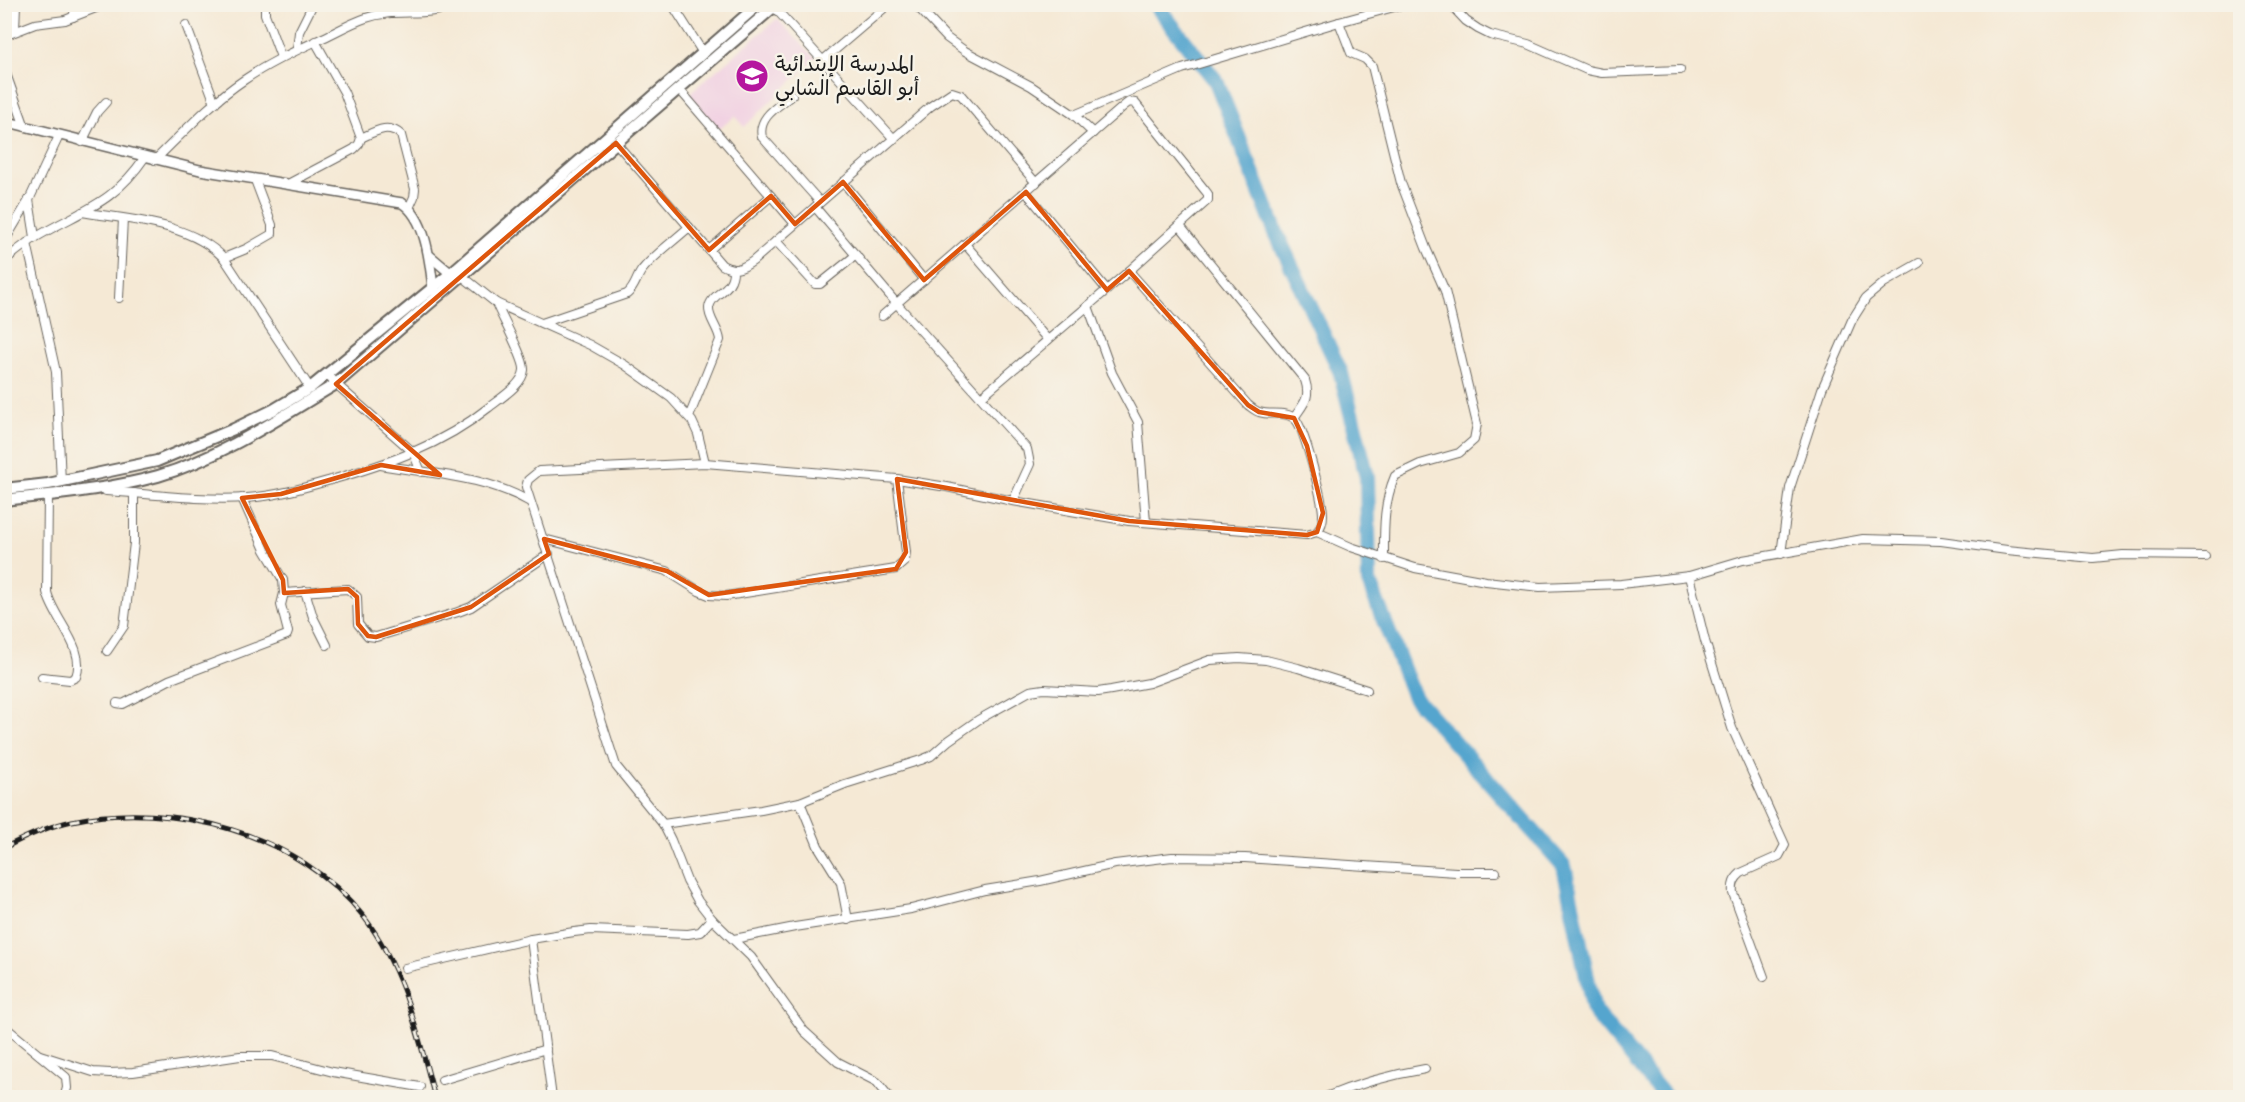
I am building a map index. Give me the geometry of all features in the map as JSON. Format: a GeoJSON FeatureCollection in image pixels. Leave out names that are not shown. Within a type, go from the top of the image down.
{"type":"FeatureCollection","features":[{"type":"Feature","properties":{"kind":"main road"},"geometry":{"type":"LineString","coordinates":[[457,276],[759,4]]}},
{"type":"Feature","properties":{"kind":"main road"},"geometry":{"type":"LineString","coordinates":[[4,489],[61,482],[157,461],[197,446],[273,410],[310,388],[457,276],[775,6]]}},
{"type":"Feature","properties":{"kind":"main road"},"geometry":{"type":"LineString","coordinates":[[4,500],[95,490],[160,475],[202,459],[280,420],[336,384],[436,292]]}},
{"type":"Feature","properties":{"kind":"street"},"geometry":{"type":"LineString","coordinates":[[15,30],[16,4]]}},
{"type":"Feature","properties":{"kind":"street"},"geometry":{"type":"LineString","coordinates":[[73,17],[77,4]]}},
{"type":"Feature","properties":{"kind":"street"},"geometry":{"type":"LineString","coordinates":[[4,36],[35,24],[73,17],[106,4]]}},
{"type":"Feature","properties":{"kind":"street"},"geometry":{"type":"LineString","coordinates":[[265,4],[265,14],[281,57]]}},
{"type":"Feature","properties":{"kind":"street"},"geometry":{"type":"LineString","coordinates":[[297,49],[299,32],[313,4]]}},
{"type":"Feature","properties":{"kind":"street"},"geometry":{"type":"LineString","coordinates":[[672,4],[703,53]]}},
{"type":"Feature","properties":{"kind":"street"},"geometry":{"type":"LineString","coordinates":[[822,61],[889,4]]}},
{"type":"Feature","properties":{"kind":"street"},"geometry":{"type":"LineString","coordinates":[[915,4],[947,38],[965,51],[1031,86],[1074,115],[1093,133]]}},
{"type":"Feature","properties":{"kind":"street"},"geometry":{"type":"LineString","coordinates":[[1074,115],[1182,69],[1405,4]]}},
{"type":"Feature","properties":{"kind":"street"},"geometry":{"type":"LineString","coordinates":[[1450,4],[1466,21],[1490,35],[1528,44],[1587,70],[1602,73],[1680,70]]}},
{"type":"Feature","properties":{"kind":"street"},"geometry":{"type":"LineString","coordinates":[[4,261],[35,237],[99,204],[120,189],[150,158],[215,103],[244,80],[281,57],[366,18],[381,14],[444,11],[456,5]]}},
{"type":"Feature","properties":{"kind":"street"},"geometry":{"type":"LineString","coordinates":[[775,6],[822,61],[894,138]]}},
{"type":"Feature","properties":{"kind":"street"},"geometry":{"type":"LineString","coordinates":[[1339,22],[1351,53],[1365,59],[1372,66],[1401,183],[1445,291],[1477,424],[1474,440],[1459,453],[1420,464],[1395,476],[1384,509],[1384,559]]}},
{"type":"Feature","properties":{"kind":"street"},"geometry":{"type":"LineString","coordinates":[[186,25],[215,103]]}},
{"type":"Feature","properties":{"kind":"street"},"geometry":{"type":"LineString","coordinates":[[288,183],[354,149],[360,144],[362,138],[344,92],[315,41]]}},
{"type":"Feature","properties":{"kind":"street"},"geometry":{"type":"LineString","coordinates":[[4,68],[25,127]]}},
{"type":"Feature","properties":{"kind":"street"},"geometry":{"type":"LineString","coordinates":[[679,89],[795,224]]}},
{"type":"Feature","properties":{"kind":"street"},"geometry":{"type":"LineString","coordinates":[[616,143],[722,265],[733,269],[744,267],[776,241],[948,93],[956,92],[1036,183]]}},
{"type":"Feature","properties":{"kind":"street"},"geometry":{"type":"LineString","coordinates":[[792,95],[763,120],[760,129],[762,136],[856,255],[1021,440],[1030,456],[1030,464],[1012,501]]}},
{"type":"Feature","properties":{"kind":"street"},"geometry":{"type":"LineString","coordinates":[[82,141],[97,112],[106,102]]}},
{"type":"Feature","properties":{"kind":"street"},"geometry":{"type":"LineString","coordinates":[[882,316],[1127,103],[1133,102],[1137,105],[1208,194],[1206,202],[981,397]]}},
{"type":"Feature","properties":{"kind":"street"},"geometry":{"type":"LineString","coordinates":[[4,121],[150,158],[255,180],[288,183],[390,200],[409,208],[417,219],[430,256],[436,292]]}},
{"type":"Feature","properties":{"kind":"street"},"geometry":{"type":"LineString","coordinates":[[362,138],[384,128],[395,129],[401,135],[416,189],[409,208]]}},
{"type":"Feature","properties":{"kind":"street"},"geometry":{"type":"LineString","coordinates":[[4,242],[29,200],[58,136]]}},
{"type":"Feature","properties":{"kind":"street"},"geometry":{"type":"LineString","coordinates":[[224,258],[272,234],[272,225],[255,180]]}},
{"type":"Feature","properties":{"kind":"street"},"geometry":{"type":"LineString","coordinates":[[843,182],[924,280]]}},
{"type":"Feature","properties":{"kind":"street"},"geometry":{"type":"LineString","coordinates":[[1026,192],[1107,290]]}},
{"type":"Feature","properties":{"kind":"street"},"geometry":{"type":"LineString","coordinates":[[709,250],[771,196]]}},
{"type":"Feature","properties":{"kind":"street"},"geometry":{"type":"LineString","coordinates":[[29,200],[35,237]]}},
{"type":"Feature","properties":{"kind":"street"},"geometry":{"type":"LineString","coordinates":[[82,212],[153,224],[197,237],[215,249],[224,258],[310,388]]}},
{"type":"Feature","properties":{"kind":"street"},"geometry":{"type":"LineString","coordinates":[[119,298],[123,219]]}},
{"type":"Feature","properties":{"kind":"street"},"geometry":{"type":"LineString","coordinates":[[1180,226],[1305,380],[1309,392],[1294,418]]}},
{"type":"Feature","properties":{"kind":"street"},"geometry":{"type":"LineString","coordinates":[[542,323],[627,294],[645,267],[689,227]]}},
{"type":"Feature","properties":{"kind":"street"},"geometry":{"type":"LineString","coordinates":[[776,241],[815,284],[820,284],[856,255]]}},
{"type":"Feature","properties":{"kind":"street"},"geometry":{"type":"LineString","coordinates":[[27,243],[56,372],[61,482]]}},
{"type":"Feature","properties":{"kind":"street"},"geometry":{"type":"LineString","coordinates":[[965,244],[1048,340]]}},
{"type":"Feature","properties":{"kind":"street"},"geometry":{"type":"LineString","coordinates":[[430,256],[496,303],[590,345],[625,365],[671,398],[689,417],[698,434],[705,463]]}},
{"type":"Feature","properties":{"kind":"street"},"geometry":{"type":"LineString","coordinates":[[1781,554],[1790,488],[1796,466],[1822,389],[1852,320],[1866,298],[1884,283],[1919,263]]}},
{"type":"Feature","properties":{"kind":"street"},"geometry":{"type":"LineString","coordinates":[[689,417],[720,340],[709,312],[710,306],[733,280],[733,269]]}},
{"type":"Feature","properties":{"kind":"street"},"geometry":{"type":"LineString","coordinates":[[890,1098],[877,1082],[827,1053],[804,1030],[751,957],[712,919],[698,901],[687,881],[663,824],[616,766],[564,610],[549,554],[530,502],[526,487],[528,480],[539,471],[705,463],[897,479],[1129,521],[1307,535],[1317,532],[1322,525],[1323,513],[1300,426],[1294,418],[1283,414],[1259,412],[1248,405],[1129,271]]}},
{"type":"Feature","properties":{"kind":"street"},"geometry":{"type":"LineString","coordinates":[[95,490],[242,498],[281,494],[381,465],[413,452],[457,431],[522,378],[524,365],[496,303]]}},
{"type":"Feature","properties":{"kind":"street"},"geometry":{"type":"LineString","coordinates":[[1088,306],[1112,373],[1138,422],[1146,522]]}},
{"type":"Feature","properties":{"kind":"street"},"geometry":{"type":"LineString","coordinates":[[328,374],[336,384],[413,452],[421,472]]}},
{"type":"Feature","properties":{"kind":"street"},"geometry":{"type":"LineString","coordinates":[[381,465],[477,481],[513,493],[530,502]]}},
{"type":"Feature","properties":{"kind":"street"},"geometry":{"type":"LineString","coordinates":[[544,539],[667,571],[709,595],[726,596],[896,569],[905,561],[906,552],[897,479]]}},
{"type":"Feature","properties":{"kind":"street"},"geometry":{"type":"LineString","coordinates":[[107,651],[124,626],[134,543],[134,493]]}},
{"type":"Feature","properties":{"kind":"street"},"geometry":{"type":"LineString","coordinates":[[42,677],[70,680],[76,677],[79,669],[79,659],[67,631],[48,600],[48,495]]}},
{"type":"Feature","properties":{"kind":"street"},"geometry":{"type":"LineString","coordinates":[[117,703],[123,704],[170,680],[284,638],[288,632],[281,605],[284,593],[283,580],[260,540],[242,498]]}},
{"type":"Feature","properties":{"kind":"street"},"geometry":{"type":"LineString","coordinates":[[1317,532],[1384,559],[1415,568],[1466,578],[1540,587],[1621,584],[1689,576],[1743,560],[1863,540],[1941,541],[2092,558],[2123,555],[2205,556]]}},
{"type":"Feature","properties":{"kind":"street"},"geometry":{"type":"LineString","coordinates":[[284,593],[348,589],[357,597],[358,624],[369,636],[376,637],[471,607],[549,554]]}},
{"type":"Feature","properties":{"kind":"street"},"geometry":{"type":"LineString","coordinates":[[1689,576],[1705,641],[1732,728],[1785,845],[1779,856],[1741,873],[1732,886],[1764,977]]}},
{"type":"Feature","properties":{"kind":"street"},"geometry":{"type":"LineString","coordinates":[[305,591],[327,645]]}},
{"type":"Feature","properties":{"kind":"street"},"geometry":{"type":"LineString","coordinates":[[663,824],[800,802],[845,784],[931,756],[969,726],[1030,691],[1044,689],[1098,692],[1149,683],[1210,660],[1239,658],[1283,664],[1367,690]]}},
{"type":"Feature","properties":{"kind":"street"},"geometry":{"type":"LineString","coordinates":[[800,802],[818,846],[841,883],[848,920]]}},
{"type":"Feature","properties":{"kind":"street"},"geometry":{"type":"LineString","coordinates":[[734,939],[912,909],[985,890],[1040,881],[1115,864],[1172,857],[1245,858],[1456,872],[1496,872]]}},
{"type":"Feature","properties":{"kind":"street"},"geometry":{"type":"LineString","coordinates":[[405,968],[531,939],[591,930],[688,934],[699,932],[712,919]]}},
{"type":"Feature","properties":{"kind":"street"},"geometry":{"type":"LineString","coordinates":[[531,939],[552,1098]]}},
{"type":"Feature","properties":{"kind":"street"},"geometry":{"type":"LineString","coordinates":[[4,1026],[66,1077],[64,1098]]}},
{"type":"Feature","properties":{"kind":"street"},"geometry":{"type":"LineString","coordinates":[[442,1080],[546,1049]]}},
{"type":"Feature","properties":{"kind":"street"},"geometry":{"type":"LineString","coordinates":[[40,1055],[93,1072],[110,1073],[133,1072],[240,1056],[272,1056],[333,1072],[420,1087]]}},
{"type":"Feature","properties":{"kind":"street"},"geometry":{"type":"LineString","coordinates":[[1323,1098],[1392,1074],[1425,1069]]}},
{"type":"Feature","properties":{"kind":"highlighted area"},"geometry":{"type":"Polygon","coordinates":[[[616,143],[709,250],[771,196],[795,224],[843,182],[924,280],[1026,192],[1107,290],[1129,271],[1248,405],[1259,412],[1294,418],[1307,446],[1323,513],[1317,532],[1307,535],[1129,521],[897,479],[906,552],[896,569],[709,595],[667,571],[544,539],[549,554],[471,607],[376,637],[368,636],[358,624],[357,597],[348,589],[284,593],[283,580],[242,498],[281,494],[381,465],[440,475],[336,384],[616,143]]]}},
{"type":"Feature","properties":{"kind":"shaded area","name":"المدرسة الإبتدائية أبو القاسم الشابي"},"geometry":{"type":"Polygon","coordinates":[[[777,19],[816,58],[744,127],[735,116],[718,130],[687,95],[777,19]]]}},
{"type":"Feature","properties":{"kind":"waterway"},"geometry":{"type":"LineString","coordinates":[[1155,4],[1216,81],[1277,235],[1341,373],[1367,477],[1369,582],[1414,697],[1564,866],[1594,1011],[1666,1098]]}},
{"type":"Feature","properties":{"kind":"railway"},"geometry":{"type":"LineString","coordinates":[[4,848],[37,832],[72,821],[111,816],[151,815],[192,820],[232,830],[270,844],[305,864],[337,888],[364,917],[390,958],[408,1003],[435,1098]]}},
{"type":"Feature","properties":{"kind":"place","name":"المدرسة الإبتدائية أبو القاسم الشابي"},"geometry":{"type":"Point","coordinates":[752,76]}}]}
